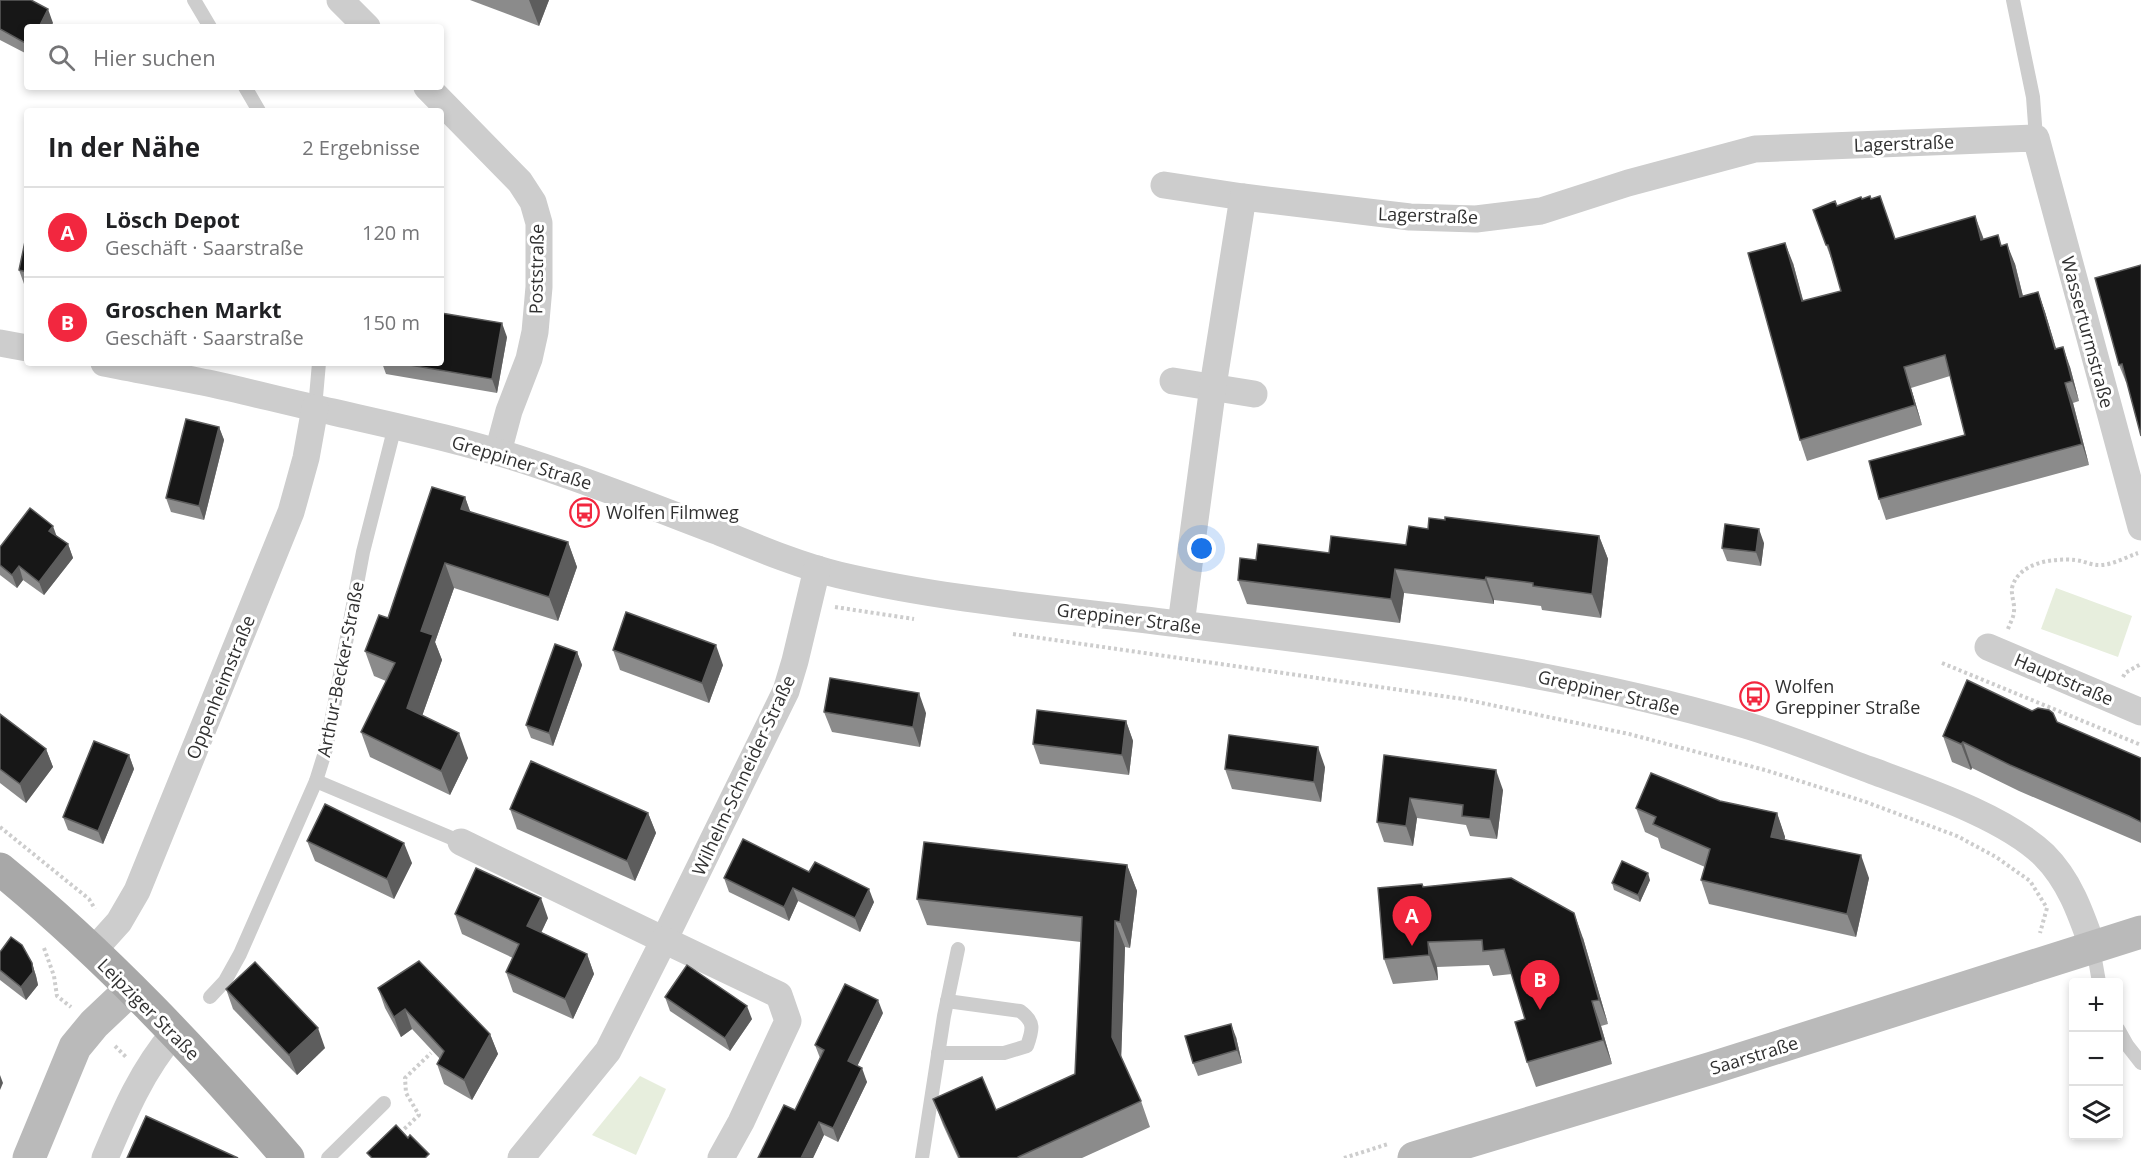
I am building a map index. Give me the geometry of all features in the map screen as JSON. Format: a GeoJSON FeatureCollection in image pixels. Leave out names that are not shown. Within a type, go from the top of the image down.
{"type":"FeatureCollection","features":[{"type":"Feature","properties":{"kind":"main road","name":"Leipziger Straße"},"geometry":{"type":"LineString","coordinates":[[0,869],[101,942],[131,989],[224,1084],[288,1158]]}},
{"type":"Feature","properties":{"kind":"street"},"geometry":{"type":"LineString","coordinates":[[340,0],[364,24]]}},
{"type":"Feature","properties":{"kind":"street","name":"Poststraße"},"geometry":{"type":"LineString","coordinates":[[430,90],[520,182],[533,202],[539,223],[539,287],[535,332],[498,453]]}},
{"type":"Feature","properties":{"kind":"street","name":"Lagerstraße"},"geometry":{"type":"LineString","coordinates":[[1164,185],[1410,218],[1476,219],[1540,211],[1628,183],[1755,149],[2036,138]]}},
{"type":"Feature","properties":{"kind":"street","name":"Wasserturmstraße"},"geometry":{"type":"LineString","coordinates":[[2036,138],[2141,527]]}},
{"type":"Feature","properties":{"kind":"street"},"geometry":{"type":"LineString","coordinates":[[1180,624],[1213,386],[1243,197]]}},
{"type":"Feature","properties":{"kind":"street"},"geometry":{"type":"LineString","coordinates":[[0,343],[24,347]]}},
{"type":"Feature","properties":{"kind":"street","name":"Greppiner Straße"},"geometry":{"type":"LineString","coordinates":[[120,366],[211,383],[395,426],[498,453],[599,486],[817,569],[906,589],[971,600],[1180,624],[1490,666],[1656,701],[1781,736],[1976,813],[2019,835],[2044,856],[2066,883],[2081,912],[2092,948]]}},
{"type":"Feature","properties":{"kind":"street"},"geometry":{"type":"LineString","coordinates":[[1173,381],[1254,394]]}},
{"type":"Feature","properties":{"kind":"street","name":"Oppenheimstraße"},"geometry":{"type":"LineString","coordinates":[[101,942],[129,908],[137,891],[291,512],[306,458],[315,408]]}},
{"type":"Feature","properties":{"kind":"street","name":"Wilhelm-Schneider-Straße"},"geometry":{"type":"LineString","coordinates":[[521,1158],[608,1052],[786,691],[817,569]]}},
{"type":"Feature","properties":{"kind":"street","name":"Hauptstraße"},"geometry":{"type":"LineString","coordinates":[[1993,649],[2141,712]]}},
{"type":"Feature","properties":{"kind":"street"},"geometry":{"type":"LineString","coordinates":[[462,842],[779,995],[788,1021],[741,1122],[721,1158]]}},
{"type":"Feature","properties":{"kind":"street","name":"Saarstraße"},"geometry":{"type":"LineString","coordinates":[[1405,1150],[1724,1065],[2141,932]]}},
{"type":"Feature","properties":{"kind":"street"},"geometry":{"type":"LineString","coordinates":[[29,1158],[75,1047],[94,1024],[131,989]]}},
{"type":"Feature","properties":{"kind":"street"},"geometry":{"type":"LineString","coordinates":[[105,1158],[136,1086],[158,1051],[174,1033]]}},
{"type":"Feature","properties":{"kind":"lane"},"geometry":{"type":"LineString","coordinates":[[194,0],[208,24]]}},
{"type":"Feature","properties":{"kind":"lane"},"geometry":{"type":"LineString","coordinates":[[2013,0],[2033,97],[2036,138]]}},
{"type":"Feature","properties":{"kind":"lane"},"geometry":{"type":"LineString","coordinates":[[247,90],[258,108]]}},
{"type":"Feature","properties":{"kind":"lane"},"geometry":{"type":"LineString","coordinates":[[315,408],[320,366]]}},
{"type":"Feature","properties":{"kind":"lane","name":"Arthur-Becker-Straße"},"geometry":{"type":"LineString","coordinates":[[210,997],[233,970],[316,781],[326,749],[363,552],[395,426]]}},
{"type":"Feature","properties":{"kind":"lane"},"geometry":{"type":"LineString","coordinates":[[316,781],[462,842]]}},
{"type":"Feature","properties":{"kind":"lane"},"geometry":{"type":"LineString","coordinates":[[2092,948],[2098,978]]}},
{"type":"Feature","properties":{"kind":"lane"},"geometry":{"type":"LineString","coordinates":[[922,1158],[938,1053],[958,949]]}},
{"type":"Feature","properties":{"kind":"lane"},"geometry":{"type":"LineString","coordinates":[[938,1053],[1004,1053],[1027,1046],[1032,1030],[1029,1017],[1020,1011],[947,1001]]}},
{"type":"Feature","properties":{"kind":"lane"},"geometry":{"type":"LineString","coordinates":[[2120,1032],[2141,1063]]}},
{"type":"Feature","properties":{"kind":"lane"},"geometry":{"type":"LineString","coordinates":[[328,1158],[384,1103]]}},
{"type":"Feature","properties":{"kind":"path"},"geometry":{"type":"LineString","coordinates":[[1993,649],[2015,610],[2012,587],[2029,567],[2060,560],[2078,560],[2091,565],[2105,565],[2141,552]]}},
{"type":"Feature","properties":{"kind":"path"},"geometry":{"type":"LineString","coordinates":[[808,602],[923,621]]}},
{"type":"Feature","properties":{"kind":"path"},"geometry":{"type":"LineString","coordinates":[[1005,633],[1463,699],[1629,734],[1765,770],[1866,802],[1957,836],[1996,857],[2030,881],[2047,908],[2037,942]]}},
{"type":"Feature","properties":{"kind":"path"},"geometry":{"type":"LineString","coordinates":[[1942,663],[2141,745]]}},
{"type":"Feature","properties":{"kind":"path"},"geometry":{"type":"LineString","coordinates":[[0,827],[89,899],[101,942]]}},
{"type":"Feature","properties":{"kind":"path"},"geometry":{"type":"LineString","coordinates":[[396,1137],[419,1115],[406,1093],[405,1078],[431,1053]]}},
{"type":"Feature","properties":{"kind":"path"},"geometry":{"type":"LineString","coordinates":[[1344,1158],[1405,1150]]}},
{"type":"Feature","properties":{"kind":"green space"},"geometry":{"type":"Polygon","coordinates":[[[2056,588],[2132,616],[2118,657],[2041,629],[2056,588]]]}},
{"type":"Feature","properties":{"kind":"green space"},"geometry":{"type":"Polygon","coordinates":[[[640,1076],[666,1089],[636,1155],[592,1135],[640,1076]]]}},
{"type":"Feature","properties":{"kind":"building"},"geometry":{"type":"Polygon","coordinates":[[[0,0],[31,0],[48,9],[40,24],[24,24],[24,42],[0,29],[0,0]]]}},
{"type":"Feature","properties":{"kind":"building"},"geometry":{"type":"Polygon","coordinates":[[[1870,196],[1871,199],[1880,196],[1895,239],[1975,216],[1981,240],[1998,235],[2001,246],[2007,244],[2020,297],[2038,292],[2055,349],[2063,347],[2072,381],[2065,383],[2082,444],[1879,499],[1869,461],[1965,435],[1945,355],[1904,367],[1915,405],[1800,440],[1748,253],[1785,243],[1802,301],[1841,291],[1828,245],[1826,245],[1813,210],[1835,201],[1837,206],[1870,196]]]}},
{"type":"Feature","properties":{"kind":"building"},"geometry":{"type":"Polygon","coordinates":[[[24,246],[24,271],[19,270],[24,246]]]}},
{"type":"Feature","properties":{"kind":"building"},"geometry":{"type":"Polygon","coordinates":[[[2141,265],[2141,436],[2122,364],[2119,365],[2095,278],[2141,265]]]}},
{"type":"Feature","properties":{"kind":"building"},"geometry":{"type":"Polygon","coordinates":[[[444,313],[502,323],[492,379],[416,366],[444,366],[444,313]]]}},
{"type":"Feature","properties":{"kind":"building"},"geometry":{"type":"Polygon","coordinates":[[[186,419],[219,427],[199,506],[166,498],[186,419]]]}},
{"type":"Feature","properties":{"kind":"building"},"geometry":{"type":"Polygon","coordinates":[[[432,487],[465,497],[461,509],[568,542],[549,597],[445,563],[421,631],[433,635],[407,708],[459,733],[441,771],[361,732],[395,663],[365,651],[379,615],[388,618],[432,487]]]}},
{"type":"Feature","properties":{"kind":"building"},"geometry":{"type":"Polygon","coordinates":[[[30,508],[53,526],[49,531],[68,544],[39,582],[19,566],[12,575],[0,565],[0,547],[30,508]]]}},
{"type":"Feature","properties":{"kind":"building"},"geometry":{"type":"Polygon","coordinates":[[[1445,517],[1599,536],[1592,594],[1486,577],[1485,580],[1395,569],[1391,599],[1238,580],[1240,558],[1256,560],[1258,544],[1329,553],[1331,536],[1406,545],[1409,526],[1428,529],[1429,518],[1445,520],[1445,517]]]}},
{"type":"Feature","properties":{"kind":"building"},"geometry":{"type":"Polygon","coordinates":[[[1725,524],[1759,529],[1756,552],[1722,548],[1725,524]]]}},
{"type":"Feature","properties":{"kind":"building"},"geometry":{"type":"Polygon","coordinates":[[[626,612],[716,645],[702,683],[613,650],[626,612]]]}},
{"type":"Feature","properties":{"kind":"building"},"geometry":{"type":"Polygon","coordinates":[[[555,644],[577,652],[549,733],[526,725],[555,644]]]}},
{"type":"Feature","properties":{"kind":"building"},"geometry":{"type":"Polygon","coordinates":[[[830,678],[919,693],[913,727],[824,712],[830,678]]]}},
{"type":"Feature","properties":{"kind":"building"},"geometry":{"type":"Polygon","coordinates":[[[1967,680],[2032,711],[2038,708],[2049,710],[2057,722],[2141,758],[2141,822],[1963,742],[1961,744],[1943,736],[1967,680]]]}},
{"type":"Feature","properties":{"kind":"building"},"geometry":{"type":"Polygon","coordinates":[[[1037,710],[1126,721],[1122,755],[1033,744],[1037,710]]]}},
{"type":"Feature","properties":{"kind":"building"},"geometry":{"type":"Polygon","coordinates":[[[0,714],[46,749],[20,784],[0,769],[0,714]]]}},
{"type":"Feature","properties":{"kind":"building"},"geometry":{"type":"Polygon","coordinates":[[[1229,735],[1318,747],[1314,782],[1225,769],[1229,735]]]}},
{"type":"Feature","properties":{"kind":"building"},"geometry":{"type":"Polygon","coordinates":[[[94,741],[129,755],[98,831],[63,817],[94,741]]]}},
{"type":"Feature","properties":{"kind":"building"},"geometry":{"type":"Polygon","coordinates":[[[1384,755],[1496,770],[1490,819],[1462,816],[1463,805],[1410,798],[1406,826],[1377,822],[1384,755]]]}},
{"type":"Feature","properties":{"kind":"building"},"geometry":{"type":"Polygon","coordinates":[[[531,761],[648,813],[627,861],[510,809],[531,761]]]}},
{"type":"Feature","properties":{"kind":"building"},"geometry":{"type":"Polygon","coordinates":[[[1651,773],[1720,801],[1777,813],[1771,837],[1861,855],[1847,914],[1701,880],[1710,849],[1653,824],[1656,817],[1636,808],[1651,773]]]}},
{"type":"Feature","properties":{"kind":"building"},"geometry":{"type":"Polygon","coordinates":[[[325,804],[404,843],[387,879],[307,841],[325,804]]]}},
{"type":"Feature","properties":{"kind":"building"},"geometry":{"type":"Polygon","coordinates":[[[743,839],[809,872],[815,862],[869,889],[855,918],[793,888],[784,907],[724,878],[743,839]]]}},
{"type":"Feature","properties":{"kind":"building"},"geometry":{"type":"Polygon","coordinates":[[[924,842],[1127,865],[1120,922],[1115,921],[1112,1037],[1141,1101],[1018,1158],[960,1158],[933,1099],[982,1077],[996,1110],[1075,1074],[1082,917],[917,899],[924,842]]]}},
{"type":"Feature","properties":{"kind":"building"},"geometry":{"type":"Polygon","coordinates":[[[1622,861],[1648,873],[1638,895],[1612,883],[1622,861]]]}},
{"type":"Feature","properties":{"kind":"building"},"geometry":{"type":"Polygon","coordinates":[[[476,868],[541,898],[527,926],[587,954],[565,999],[506,972],[519,944],[455,914],[476,868]]]}},
{"type":"Feature","properties":{"kind":"building"},"geometry":{"type":"Polygon","coordinates":[[[1511,878],[1574,913],[1599,1000],[1592,1001],[1603,1040],[1527,1062],[1515,1022],[1525,1019],[1504,949],[1483,951],[1482,940],[1428,942],[1429,955],[1384,959],[1378,888],[1422,884],[1423,887],[1511,878]]]}},
{"type":"Feature","properties":{"kind":"building"},"geometry":{"type":"Polygon","coordinates":[[[11,937],[22,945],[32,963],[33,972],[21,987],[0,970],[0,952],[11,937]]]}},
{"type":"Feature","properties":{"kind":"building"},"geometry":{"type":"Polygon","coordinates":[[[419,961],[490,1034],[464,1080],[437,1064],[444,1051],[405,1009],[394,1017],[378,988],[419,961]]]}},
{"type":"Feature","properties":{"kind":"building"},"geometry":{"type":"Polygon","coordinates":[[[255,962],[318,1028],[289,1055],[226,989],[255,962]]]}},
{"type":"Feature","properties":{"kind":"building"},"geometry":{"type":"Polygon","coordinates":[[[687,965],[747,1006],[725,1038],[665,997],[687,965]]]}},
{"type":"Feature","properties":{"kind":"building"},"geometry":{"type":"Polygon","coordinates":[[[845,984],[878,1000],[848,1061],[862,1068],[833,1128],[819,1122],[801,1158],[758,1158],[784,1105],[795,1110],[824,1050],[815,1045],[845,984]]]}},
{"type":"Feature","properties":{"kind":"building"},"geometry":{"type":"Polygon","coordinates":[[[1231,1024],[1237,1050],[1193,1063],[1185,1036],[1231,1024]]]}},
{"type":"Feature","properties":{"kind":"building"},"geometry":{"type":"Polygon","coordinates":[[[146,1116],[238,1158],[127,1158],[146,1116]]]}},
{"type":"Feature","properties":{"kind":"building"},"geometry":{"type":"Polygon","coordinates":[[[396,1125],[408,1138],[410,1135],[429,1154],[425,1158],[372,1158],[367,1153],[396,1125]]]}},
{"type":"Feature","properties":{"kind":"place","name":"Wolfen Filmweg"},"geometry":{"type":"Point","coordinates":[585,512]}},
{"type":"Feature","properties":{"kind":"place","name":"Wolfen Greppiner Straße"},"geometry":{"type":"Point","coordinates":[1754,696]}},
{"type":"Feature","properties":{"kind":"place","name":"Lösch Depot"},"geometry":{"type":"Point","coordinates":[1412,946]}},
{"type":"Feature","properties":{"kind":"place","name":"Groschen Markt"},"geometry":{"type":"Point","coordinates":[1540,1010]}}]}
